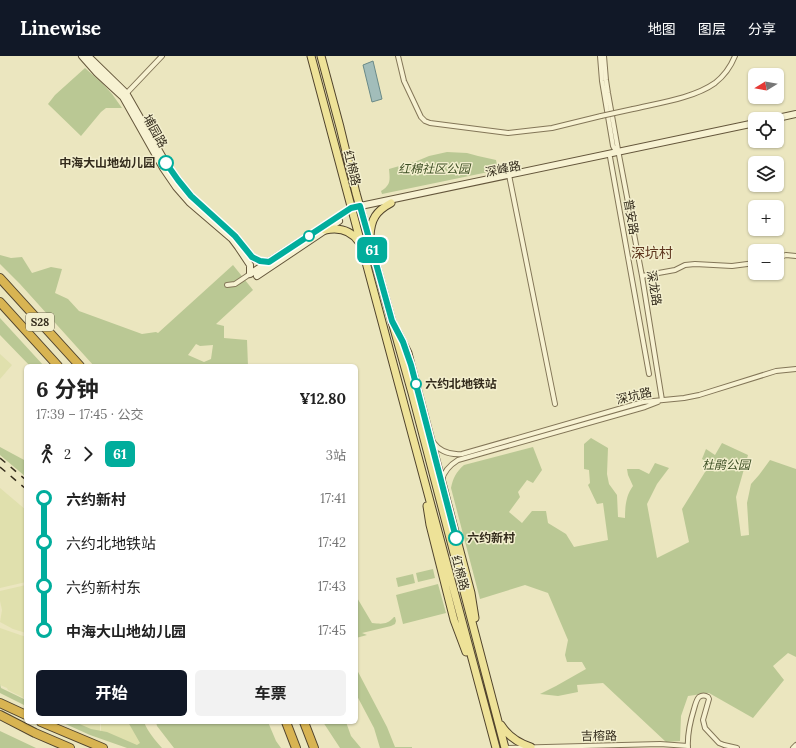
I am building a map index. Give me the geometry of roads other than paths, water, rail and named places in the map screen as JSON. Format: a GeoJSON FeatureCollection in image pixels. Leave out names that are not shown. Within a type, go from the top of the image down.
{"type":"FeatureCollection","features":[{"type":"Feature","properties":{"kind":"highway","name":"S28"},"geometry":{"type":"LineString","coordinates":[[0,278],[78,364]]}},
{"type":"Feature","properties":{"kind":"highway","name":"S28"},"geometry":{"type":"LineString","coordinates":[[0,302],[56,364]]}},
{"type":"Feature","properties":{"kind":"highway"},"geometry":{"type":"LineString","coordinates":[[0,703],[24,714]]}},
{"type":"Feature","properties":{"kind":"highway"},"geometry":{"type":"LineString","coordinates":[[0,715],[34,733]]}},
{"type":"Feature","properties":{"kind":"highway"},"geometry":{"type":"LineString","coordinates":[[0,719],[70,748]]}},
{"type":"Feature","properties":{"kind":"highway"},"geometry":{"type":"LineString","coordinates":[[46,724],[103,748]]}},
{"type":"Feature","properties":{"kind":"highway"},"geometry":{"type":"LineString","coordinates":[[287,724],[296,748]]}},
{"type":"Feature","properties":{"kind":"highway"},"geometry":{"type":"LineString","coordinates":[[305,724],[314,748]]}},
{"type":"Feature","properties":{"kind":"main road","name":"红棉路"},"geometry":{"type":"LineString","coordinates":[[311,56],[496,748]]}},
{"type":"Feature","properties":{"kind":"main road","name":"红棉路"},"geometry":{"type":"LineString","coordinates":[[321,56],[360,208],[412,393],[505,748]]}},
{"type":"Feature","properties":{"kind":"main road"},"geometry":{"type":"LineString","coordinates":[[371,246],[370,236],[374,219],[383,208],[391,203]]}},
{"type":"Feature","properties":{"kind":"main road"},"geometry":{"type":"LineString","coordinates":[[325,230],[333,228],[346,230],[356,237],[361,244]]}},
{"type":"Feature","properties":{"kind":"main road"},"geometry":{"type":"LineString","coordinates":[[392,321],[408,353],[430,436],[471,593],[479,650]]}},
{"type":"Feature","properties":{"kind":"main road"},"geometry":{"type":"LineString","coordinates":[[497,719],[512,738],[531,747]]}},
{"type":"Feature","properties":{"kind":"street","name":"埔园路"},"geometry":{"type":"LineString","coordinates":[[82,56],[97,72],[124,95],[163,168],[176,187],[190,203],[225,233],[238,247],[250,265],[250,274]]}},
{"type":"Feature","properties":{"kind":"street","name":"埔园路"},"geometry":{"type":"LineString","coordinates":[[88,56],[124,95],[166,162],[191,196],[235,236],[252,257],[260,261],[269,262]]}},
{"type":"Feature","properties":{"kind":"street"},"geometry":{"type":"LineString","coordinates":[[124,95],[162,56]]}},
{"type":"Feature","properties":{"kind":"street"},"geometry":{"type":"LineString","coordinates":[[398,56],[404,81],[421,118],[425,121],[430,124],[508,133],[552,128],[683,97],[704,89],[715,82],[729,69],[735,56]]}},
{"type":"Feature","properties":{"kind":"street","name":"深龙路"},"geometry":{"type":"LineString","coordinates":[[600,56],[601,76],[613,146],[618,153]]}},
{"type":"Feature","properties":{"kind":"street","name":"深龙路"},"geometry":{"type":"LineString","coordinates":[[604,56],[606,80],[618,153],[642,276],[662,400]]}},
{"type":"Feature","properties":{"kind":"street"},"geometry":{"type":"LineString","coordinates":[[784,117],[796,114]]}},
{"type":"Feature","properties":{"kind":"street"},"geometry":{"type":"LineString","coordinates":[[784,121],[796,118]]}},
{"type":"Feature","properties":{"kind":"street","name":"深峰路"},"geometry":{"type":"LineString","coordinates":[[226,285],[235,284],[352,210],[748,125]]}},
{"type":"Feature","properties":{"kind":"street","name":"深峰路"},"geometry":{"type":"LineString","coordinates":[[360,208],[391,203],[510,176],[610,157],[618,153],[748,128]]}},
{"type":"Feature","properties":{"kind":"street","name":"普安路"},"geometry":{"type":"LineString","coordinates":[[610,157],[649,374]]}},
{"type":"Feature","properties":{"kind":"street"},"geometry":{"type":"LineString","coordinates":[[510,176],[555,404]]}},
{"type":"Feature","properties":{"kind":"street","name":"深峰路"},"geometry":{"type":"LineString","coordinates":[[250,274],[257,276],[352,210]]}},
{"type":"Feature","properties":{"kind":"street"},"geometry":{"type":"LineString","coordinates":[[784,256],[796,256]]}},
{"type":"Feature","properties":{"kind":"street"},"geometry":{"type":"LineString","coordinates":[[642,276],[675,270],[685,265],[695,264],[732,266],[748,264]]}},
{"type":"Feature","properties":{"kind":"street"},"geometry":{"type":"LineString","coordinates":[[662,400],[699,395],[776,371],[796,369]]}},
{"type":"Feature","properties":{"kind":"street","name":"深坑路"},"geometry":{"type":"LineString","coordinates":[[430,436],[437,448],[449,454],[456,455],[643,402],[662,400]]}},
{"type":"Feature","properties":{"kind":"street","name":"深坑路"},"geometry":{"type":"LineString","coordinates":[[442,483],[442,478],[448,468],[458,460],[645,407],[662,400]]}},
{"type":"Feature","properties":{"kind":"street"},"geometry":{"type":"LineString","coordinates":[[682,748],[688,747],[690,724],[696,702],[703,695],[708,696],[709,699],[704,720],[705,728],[719,743],[736,748]]}},
{"type":"Feature","properties":{"kind":"street","name":"吉榕路"},"geometry":{"type":"LineString","coordinates":[[505,748],[660,744],[688,747]]}},
{"type":"Feature","properties":{"kind":"street"},"geometry":{"type":"LineString","coordinates":[[793,748],[796,745]]}},
{"type":"Feature","properties":{"kind":"water"},"geometry":{"type":"Polygon","coordinates":[[[373,61],[382,99],[372,102],[363,65],[373,61]]]}},
{"type":"Feature","properties":{"kind":"railway"},"geometry":{"type":"LineString","coordinates":[[0,458],[24,478]]}},
{"type":"Feature","properties":{"kind":"railway"},"geometry":{"type":"LineString","coordinates":[[0,467],[24,487]]}},
{"type":"Feature","properties":{"kind":"place","name":"中海大山地幼儿园"},"geometry":{"type":"Point","coordinates":[166,163]}},
{"type":"Feature","properties":{"kind":"place","name":"六约北地铁站"},"geometry":{"type":"Point","coordinates":[416,384]}},
{"type":"Feature","properties":{"kind":"place","name":"六约新村"},"geometry":{"type":"Point","coordinates":[456,538]}},
{"type":"Feature","properties":{"kind":"district","name":"深坑村"},"geometry":{"type":"Point","coordinates":[652,253]}},
{"type":"Feature","properties":{"kind":"park label","name":"红棉社区公园"},"geometry":{"type":"Point","coordinates":[434,169]}},
{"type":"Feature","properties":{"kind":"park label","name":"杜鹃公园"},"geometry":{"type":"Point","coordinates":[726,465]}}]}
